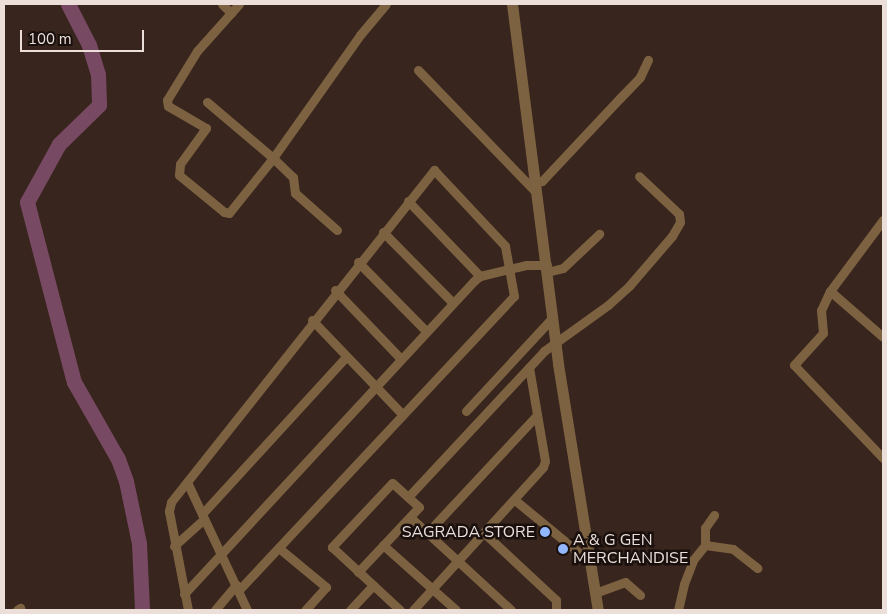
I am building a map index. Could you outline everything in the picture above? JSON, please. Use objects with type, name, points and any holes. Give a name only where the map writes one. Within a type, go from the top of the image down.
[{"type":"street","points":[[222,4],[231,13]]},
{"type":"street","points":[[239,4],[197,51],[167,100],[168,106],[206,128],[180,164],[179,175],[224,212],[230,213],[273,158],[360,35],[386,4]]},
{"type":"street","points":[[512,4],[555,341],[598,610]]},
{"type":"street","points":[[534,187],[542,181],[640,77],[648,60]]},
{"type":"street","points":[[418,70],[534,187]]},
{"type":"street","points":[[207,102],[293,177],[295,193],[337,230]]},
{"type":"street","points":[[188,610],[174,546],[169,511],[171,502],[335,290],[434,170],[505,246],[514,296],[402,414],[280,549],[215,610]]},
{"type":"street","points":[[408,497],[555,341],[608,305],[630,286],[680,222],[679,214],[639,176]]},
{"type":"street","points":[[408,201],[480,276]]},
{"type":"street","points":[[883,220],[830,291],[821,310],[823,333],[794,365],[883,458]]},
{"type":"street","points":[[383,232],[452,302]]},
{"type":"street","points":[[184,594],[220,552],[452,302],[480,276],[536,264],[547,269],[563,268],[599,234]]},
{"type":"street","points":[[358,262],[426,331]]},
{"type":"street","points":[[335,290],[400,358]]},
{"type":"street","points":[[830,291],[883,337]]},
{"type":"street","points":[[466,411],[553,317]]},
{"type":"street","points":[[312,320],[345,358],[402,414]]},
{"type":"street","points":[[174,546],[203,517],[345,358]]},
{"type":"street","points":[[413,610],[516,501],[545,461],[529,367]]},
{"type":"street","points":[[427,533],[536,416]]},
{"type":"street","points":[[187,482],[247,610]]},
{"type":"street","points":[[358,572],[420,507],[392,483],[332,547],[358,572],[400,610]]},
{"type":"street","points":[[516,501],[589,561]]},
{"type":"street","points":[[678,610],[678,601],[693,560],[705,545],[706,528],[714,516]]},
{"type":"street","points":[[410,517],[511,610]]},
{"type":"street","points":[[484,533],[556,600],[556,610]]},
{"type":"street","points":[[384,545],[456,610]]},
{"type":"street","points":[[705,545],[728,546],[757,568]]},
{"type":"street","points":[[280,549],[326,587],[305,610]]},
{"type":"street","points":[[595,593],[625,582],[640,596]]},
{"type":"street","points":[[350,610],[373,585]]},
{"type":"waterway","points":[[68,4],[89,45],[98,74],[99,105],[59,144],[27,202],[74,382],[118,459],[126,481],[139,543],[142,610]]},
{"type":"place","name":"SAGRADA STORE","points":[[545,532]]},
{"type":"place","name":"A & G GEN MERCHANDISE","points":[[563,549]]}]
